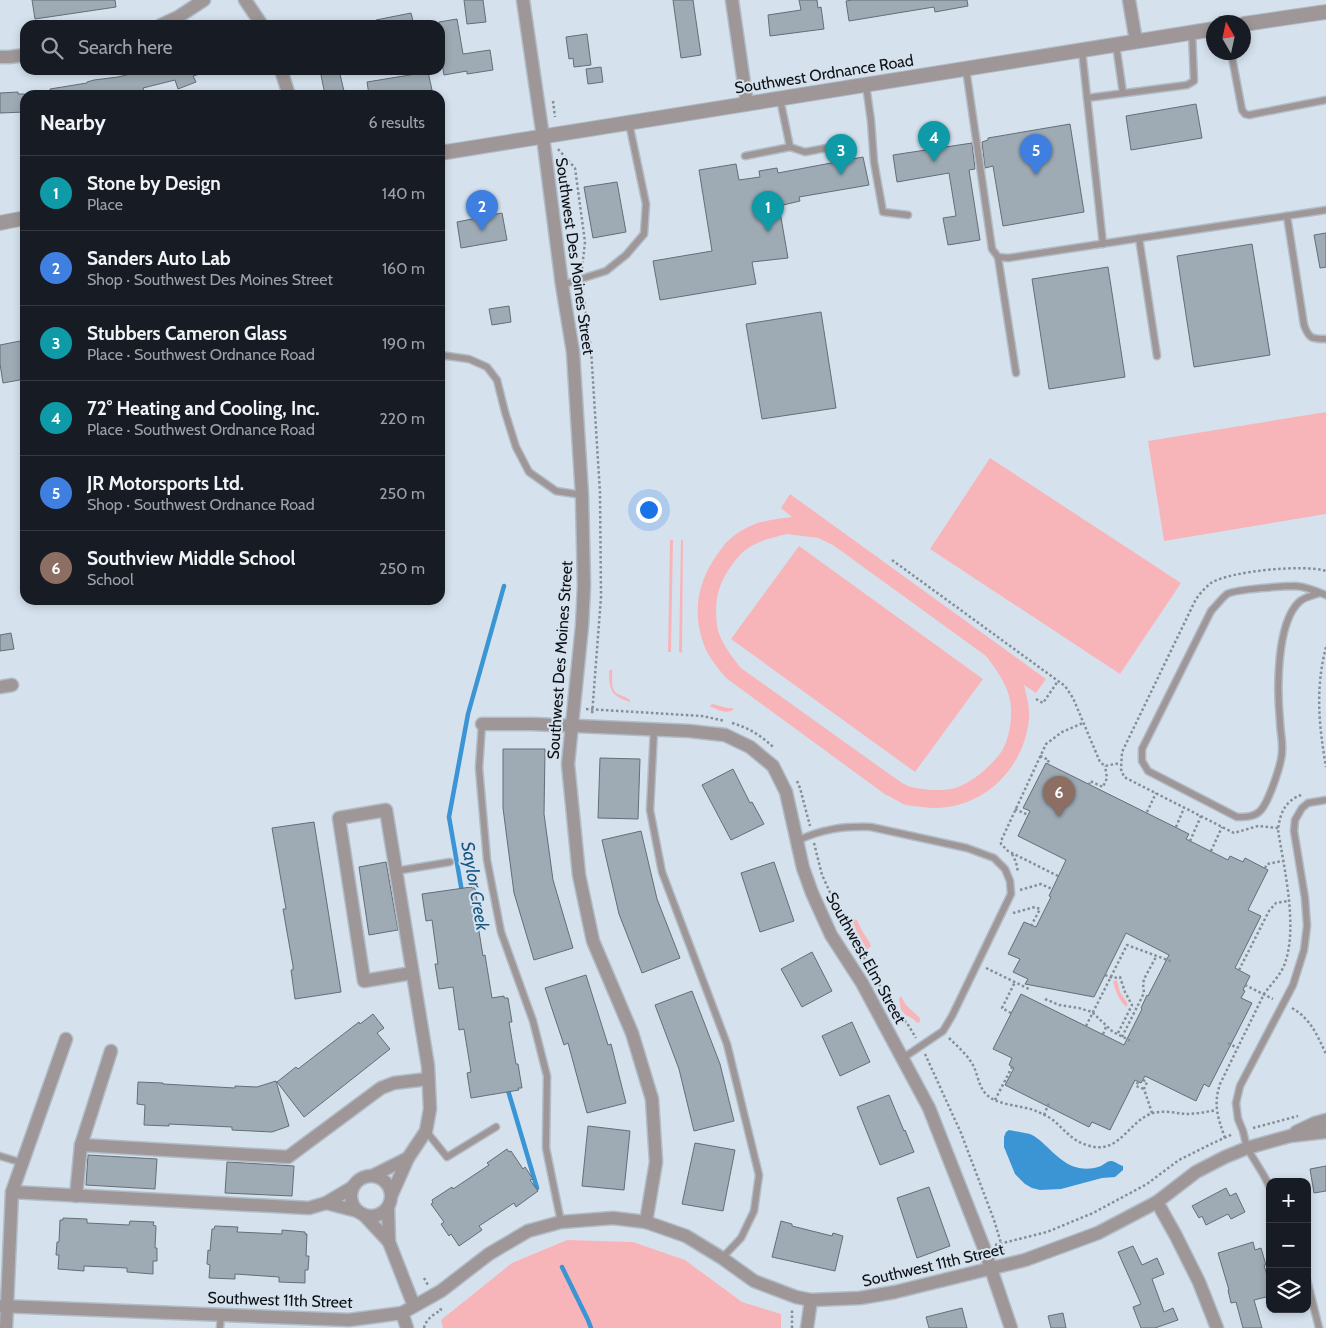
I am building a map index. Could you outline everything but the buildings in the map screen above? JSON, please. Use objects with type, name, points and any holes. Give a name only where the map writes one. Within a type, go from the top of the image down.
[{"type":"street","points":[[172,20],[204,0]]},
{"type":"street","points":[[245,0],[259,20]]},
{"type":"street","name":"Southwest Des Moines Street","points":[[523,0],[562,286],[573,352],[582,495],[584,586],[582,626],[568,764],[578,875],[593,941],[632,1033],[652,1099],[656,1162],[646,1222]]},
{"type":"street","points":[[732,0],[747,104]]},
{"type":"street","points":[[1130,0],[1136,41]]},
{"type":"street","points":[[1251,23],[1326,12]]},
{"type":"street","name":"Southwest Ordnance Road","points":[[445,152],[1206,30]]},
{"type":"street","points":[[0,57],[20,56]]},
{"type":"street","points":[[283,75],[287,90]]},
{"type":"street","points":[[0,222],[20,219]]},
{"type":"street","name":"Southwest Elm Street","points":[[482,724],[689,731],[725,735],[750,747],[773,766],[786,792],[803,868],[812,893],[831,934],[862,983],[929,1108],[984,1248],[1011,1328]]},
{"type":"street","points":[[412,973],[364,981],[338,818],[386,810],[428,1066],[430,1109],[426,1131],[408,1158],[388,1208],[389,1242],[414,1306]]},
{"type":"street","points":[[6,1328],[4,1306],[12,1192],[66,1039]]},
{"type":"street","points":[[76,1196],[81,1145],[111,1051]]},
{"type":"street","points":[[81,1145],[288,1157],[381,1088],[394,1083],[428,1079]]},
{"type":"street","name":"Southwest 11th Street","points":[[1290,1136],[1305,1127],[1326,1120]]},
{"type":"street","name":"Southwest 11th Street","points":[[4,1306],[349,1320],[402,1313],[441,1291],[489,1254],[528,1231],[561,1222],[613,1218],[646,1222],[686,1236],[722,1258],[754,1281],[796,1297],[811,1300],[860,1298],[895,1292],[1025,1260],[1098,1233],[1157,1202],[1196,1172],[1225,1157],[1247,1148],[1290,1136],[1326,1132]]},
{"type":"street","points":[[389,1242],[354,1206],[351,1200],[351,1193],[356,1182],[362,1178],[374,1175],[408,1158]]},
{"type":"street","points":[[374,1175],[386,1181],[392,1194]]},
{"type":"street","points":[[12,1192],[308,1208],[326,1203],[353,1187]]},
{"type":"street","points":[[1157,1202],[1199,1282],[1217,1328]]},
{"type":"street","points":[[326,1203],[370,1216],[377,1216],[388,1208]]},
{"type":"street","points":[[807,1328],[811,1300]]},
{"type":"street","points":[[402,1313],[407,1328]]},
{"type":"lane","points":[[1087,98],[1187,85],[1194,81],[1192,32]]},
{"type":"lane","points":[[1116,44],[1123,93]]},
{"type":"lane","points":[[1082,50],[1103,244]]},
{"type":"lane","points":[[1233,60],[1242,110],[1245,114],[1249,115],[1326,100]]},
{"type":"lane","points":[[966,69],[992,249],[998,257],[1016,373]]},
{"type":"lane","points":[[866,85],[874,162],[884,212],[908,215]]},
{"type":"lane","points":[[780,99],[790,147]]},
{"type":"lane","points":[[562,286],[606,271],[626,255],[644,234],[646,204],[629,123]]},
{"type":"lane","points":[[745,156],[790,147],[805,152],[837,146]]},
{"type":"lane","points":[[998,257],[1008,258],[1326,210]]},
{"type":"lane","points":[[1287,216],[1304,325],[1308,335],[1314,339],[1326,339]]},
{"type":"lane","points":[[1139,238],[1156,356]]},
{"type":"lane","points":[[445,356],[469,359],[487,367],[496,380],[516,447],[529,472],[556,491],[582,495]]},
{"type":"lane","points":[[1297,586],[1309,588],[1323,594],[1300,601],[1291,614],[1282,641],[1279,677],[1279,719],[1282,752],[1277,775],[1260,812],[1248,817],[1237,817],[1148,771],[1142,761],[1142,749],[1211,611],[1227,594],[1244,590],[1297,586]]},
{"type":"lane","points":[[482,724],[479,768],[487,860],[501,932],[533,1020],[547,1076],[546,1148],[561,1222]]},
{"type":"lane","points":[[654,730],[650,810],[662,872],[727,1044],[759,1175],[754,1211],[741,1238],[722,1258]]},
{"type":"lane","points":[[1266,1180],[1247,1148],[1243,1130],[1238,1119],[1236,1103],[1240,1086],[1293,985],[1304,950],[1307,926],[1305,898],[1294,831],[1295,820],[1302,808],[1308,803],[1326,800]]},
{"type":"lane","points":[[797,841],[808,835],[832,828],[870,827],[967,848],[994,858],[1005,869],[1010,881],[1011,894],[952,1016],[943,1031],[903,1058]]},
{"type":"lane","points":[[396,871],[450,862]]},
{"type":"lane","points":[[426,1131],[447,1157],[496,1127]]},
{"type":"lane","points":[[0,1156],[22,1163]]},
{"type":"lane","points":[[1311,1296],[1319,1328]]},
{"type":"lane","points":[[220,1328],[221,1315]]},
{"type":"path","points":[[892,560],[1065,686],[1074,698],[1100,762],[1105,766],[1107,778],[1103,787],[1090,781],[1089,785]]},
{"type":"path","points":[[1278,828],[1258,826],[1234,833],[1124,777],[1120,763],[1122,752],[1199,595],[1204,589],[1220,579],[1241,573],[1291,568],[1326,571]]},
{"type":"path","points":[[1326,647],[1319,690],[1320,728],[1326,767]]},
{"type":"path","points":[[1036,698],[1043,703],[1058,681]]},
{"type":"path","points":[[1058,876],[1008,850],[1001,844],[1001,838],[1046,744],[1062,732],[1083,723]]},
{"type":"path","points":[[1040,756],[1049,760],[1047,764]]},
{"type":"path","points":[[1105,766],[1120,763]]},
{"type":"path","points":[[1147,812],[1156,793]]},
{"type":"path","points":[[1225,1138],[1216,1110],[1217,1093],[1222,1078],[1264,994],[1280,975],[1288,952],[1290,922],[1278,828],[1279,819],[1286,805],[1298,796],[1306,794]]},
{"type":"path","points":[[1176,827],[1184,808]]},
{"type":"path","points":[[1015,809],[1028,815]]},
{"type":"path","points":[[1190,841],[1201,816]]},
{"type":"path","points":[[1211,851],[1222,827]]},
{"type":"path","points":[[1265,868],[1267,864],[1283,861]]},
{"type":"path","points":[[1240,970],[1269,911],[1276,903],[1288,901]]},
{"type":"path","points":[[1007,915],[1035,907],[1044,911]]},
{"type":"path","points":[[1030,928],[1040,909]]},
{"type":"path","points":[[1086,1026],[1127,944],[1173,962]]},
{"type":"path","points":[[1116,953],[1122,956]]},
{"type":"path","points":[[1122,1037],[1144,993],[1144,979],[1156,956]]},
{"type":"path","points":[[982,966],[1031,990]]},
{"type":"path","points":[[1105,975],[1113,978],[1120,976],[1122,987],[1132,1005],[1118,1035]]},
{"type":"path","points":[[1011,1013],[1002,1008],[1015,982]]},
{"type":"path","points":[[1246,985],[1273,999]]},
{"type":"path","points":[[1045,999],[1059,1005],[1092,1012],[1106,1027],[1133,1042]]},
{"type":"path","points":[[1288,1006],[1303,1016],[1315,1030],[1326,1054]]},
{"type":"path","points":[[1103,1034],[1106,1027]]},
{"type":"path","points":[[947,1037],[970,1059],[983,1091],[987,1096],[1044,1114],[1078,1142],[1090,1146],[1106,1146],[1116,1141],[1139,1121],[1152,1113],[1187,1114],[1216,1110]]},
{"type":"path","points":[[1228,1044],[1237,1048]]},
{"type":"path","points":[[995,1100],[1012,1067]]},
{"type":"path","points":[[1143,1080],[1147,1082],[1144,1089],[1152,1113]]},
{"type":"path","points":[[1138,1082],[1136,1086],[1144,1089]]},
{"type":"path","points":[[1044,1114],[1049,1103]]},
{"type":"path","points":[[984,1248],[1047,1232],[1094,1214],[1147,1184],[1179,1160],[1243,1130],[1298,1115]]},
{"type":"path","points":[[792,1328],[791,1311],[796,1297]]},
{"type":"shaded area","points":[[1326,412],[1326,514],[1164,541],[1148,441]]},
{"type":"shaded area","points":[[990,458],[1181,583],[1120,674],[930,549]]},
{"type":"shaded area","points":[[790,494],[1046,679],[1036,693],[1024,685],[1029,719],[1025,738],[1018,756],[994,786],[979,797],[961,804],[942,808],[903,804],[886,795],[726,678],[712,660],[702,639],[698,615],[700,593],[707,572],[719,552],[736,534],[759,523],[792,517],[781,508]],"holes":[[[787,534],[818,538],[833,545],[986,656],[999,675],[1005,685],[1010,702],[1011,720],[1009,733],[1002,751],[985,770],[971,780],[947,790],[926,789],[906,785],[741,668],[727,649],[717,626],[717,600],[723,580],[736,559],[744,551],[764,540]]]},
{"type":"shaded area","points":[[670,540],[673,540],[671,652],[668,652]]},
{"type":"shaded area","points":[[681,540],[683,540],[682,653],[679,652]]},
{"type":"shaded area","points":[[799,546],[983,679],[915,772],[731,639]]},
{"type":"shaded area","points":[[612,669],[614,691],[630,700],[630,702],[615,695],[612,691],[609,671]]},
{"type":"shaded area","points":[[710,705],[733,708],[733,710],[725,712],[711,707]]},
{"type":"shaded area","points":[[853,919],[857,920],[871,946],[868,949],[856,931]]},
{"type":"shaded area","points":[[1117,980],[1120,992],[1128,1004],[1126,1007],[1119,998],[1115,988],[1113,981]]},
{"type":"shaded area","points":[[901,996],[906,1005],[920,1018],[920,1022],[917,1023],[902,1011],[899,999]]},
{"type":"shaded area","points":[[567,1240],[633,1242],[685,1260],[742,1302],[781,1314],[781,1328],[443,1328],[441,1320],[512,1263]]},
{"type":"water","points":[[1009,1130],[1034,1136],[1060,1159],[1072,1166],[1091,1168],[1112,1161],[1123,1166],[1123,1170],[1115,1177],[1102,1178],[1061,1189],[1040,1190],[1032,1188],[1015,1174],[1004,1147],[1004,1137]]},
{"type":"waterway","name":"Saylor Creek","points":[[462,892],[449,817],[468,714],[504,586]]},
{"type":"waterway","name":"Saylor Creek","points":[[507,1087],[537,1188]]},
{"type":"waterway","name":"Saylor Creek","points":[[562,1267],[591,1328]]},
{"type":"place","name":"72° Heating and Cooling, Inc.","points":[[934,162]]},
{"type":"place","name":"Stubbers Cameron Glass","points":[[841,175]]},
{"type":"place","name":"JR Motorsports Ltd.","points":[[1036,175]]},
{"type":"place","name":"Sanders Auto Lab","points":[[482,231]]},
{"type":"place","name":"Stone by Design","points":[[768,232]]},
{"type":"place","name":"Southview Middle School","points":[[1059,817]]}]
